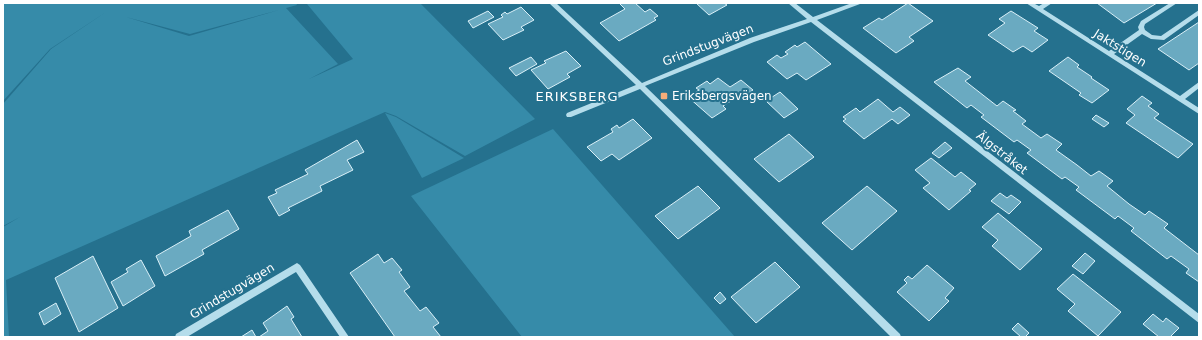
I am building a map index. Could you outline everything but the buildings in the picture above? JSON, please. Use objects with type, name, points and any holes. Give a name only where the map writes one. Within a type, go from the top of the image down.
[{"type":"street","points":[[552,3],[640,85],[897,337]]},
{"type":"street","name":"Älgstråket","points":[[791,3],[1199,319]]},
{"type":"street","name":"Grindstugvägen","points":[[569,115],[752,40],[858,3]]},
{"type":"street","name":"Jaktstigen","points":[[1029,3],[1199,111]]},
{"type":"street","points":[[1039,9],[1049,3]]},
{"type":"street","points":[[1142,31],[1141,26],[1143,23],[1174,3]]},
{"type":"street","points":[[1142,31],[1151,37],[1162,38],[1199,12]]},
{"type":"street","points":[[1110,54],[1142,31]]},
{"type":"street","points":[[1181,99],[1199,84]]},
{"type":"street","name":"Grindstugvägen","points":[[179,337],[297,267],[345,337]]},
{"type":"shaded area","points":[[3,3],[296,3],[297,5],[286,8],[338,64],[309,79],[353,59],[307,4],[420,3],[535,119],[465,156],[396,116],[385,112],[6,280],[9,337],[3,337],[3,227],[20,217],[3,226],[3,104],[51,49],[106,12],[50,49],[3,101]],"holes":[[[279,10],[189,36],[126,17],[190,34]]]},
{"type":"shaded area","points":[[385,113],[396,117],[464,158],[422,178]]},
{"type":"shaded area","points":[[553,129],[735,337],[522,337],[411,196]]},
{"type":"place","name":"Eriksbergsvägen","points":[[664,96]]},
{"type":"district","name":"ERIKSBERG","points":[[577,96]]}]
